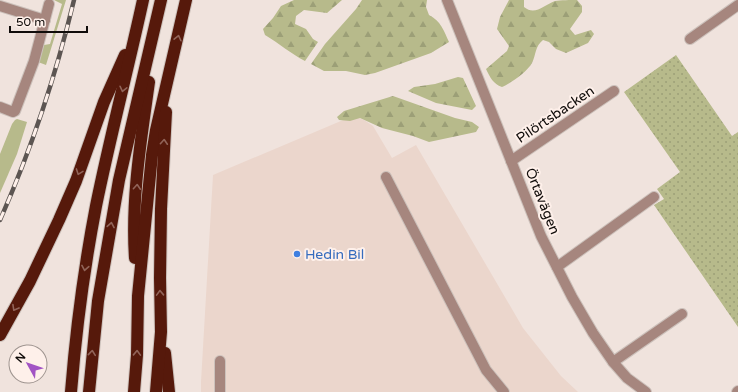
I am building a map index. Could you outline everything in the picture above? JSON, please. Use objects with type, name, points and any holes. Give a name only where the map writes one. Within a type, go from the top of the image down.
[{"type":"highway","points":[[71,392],[74,351],[82,287],[96,207],[143,0]]},
{"type":"highway","points":[[89,392],[98,301],[119,180],[161,0]]},
{"type":"highway","points":[[138,296],[152,155],[156,130],[186,0]]},
{"type":"highway","points":[[134,392],[137,355],[138,296],[135,248],[137,184],[141,137],[157,16]]},
{"type":"highway","points":[[0,335],[30,281],[59,220],[76,181],[104,102],[138,24]]},
{"type":"highway","points":[[156,392],[161,332],[161,209],[169,76]]},
{"type":"highway","points":[[161,332],[168,392]]},
{"type":"street","name":"Örtavägen","points":[[447,0],[541,236],[572,297],[593,333],[626,378],[646,392]]},
{"type":"street","points":[[0,107],[13,112],[15,111],[34,61],[49,4]]},
{"type":"street","points":[[690,39],[738,5]]},
{"type":"street","points":[[0,6],[45,20]]},
{"type":"street","name":"Pilörtsbacken","points":[[511,161],[614,91]]},
{"type":"street","points":[[386,177],[486,370],[504,392]]},
{"type":"street","points":[[557,267],[654,196]]},
{"type":"street","points":[[613,362],[682,314]]},
{"type":"street","points":[[220,361],[220,392]]},
{"type":"shaded area","points":[[357,117],[373,126],[392,158],[416,145],[523,328],[561,376],[578,392],[201,392],[213,175],[348,118]]},
{"type":"green space","points":[[54,0],[66,0],[46,65],[38,62],[44,45],[50,44],[62,4]]},
{"type":"green space","points":[[294,0],[342,0],[327,13],[304,10],[296,16],[295,24],[306,29],[313,39],[318,42],[305,61],[265,35],[263,29],[281,6]]},
{"type":"green space","points":[[362,0],[427,0],[426,7],[429,15],[439,23],[449,42],[431,53],[375,73],[365,75],[346,71],[324,71],[311,64],[325,44],[356,9]]},
{"type":"green space","points":[[509,0],[524,0],[524,7],[536,10],[555,1],[577,0],[582,6],[582,12],[570,29],[575,35],[591,30],[594,34],[588,43],[566,53],[556,49],[549,42],[543,40],[538,45],[530,66],[510,83],[502,87],[499,86],[490,77],[486,69],[507,51],[509,46],[497,29],[500,17]]},
{"type":"green space","points":[[676,55],[732,136],[738,132],[738,327],[654,205],[664,199],[657,189],[680,172],[624,92]]},
{"type":"green space","points":[[458,77],[463,78],[476,106],[472,110],[436,103],[408,91],[414,87],[435,84]]},
{"type":"green space","points":[[393,96],[455,118],[472,122],[479,127],[476,132],[429,142],[382,128],[360,118],[350,121],[339,120],[337,117],[344,111]]},
{"type":"green space","points":[[17,119],[27,122],[17,154],[0,193],[0,154],[12,124]]},
{"type":"railway","points":[[0,220],[22,167],[42,112],[74,0]]},
{"type":"place","name":"Hedin Bil","points":[[297,254]]}]
